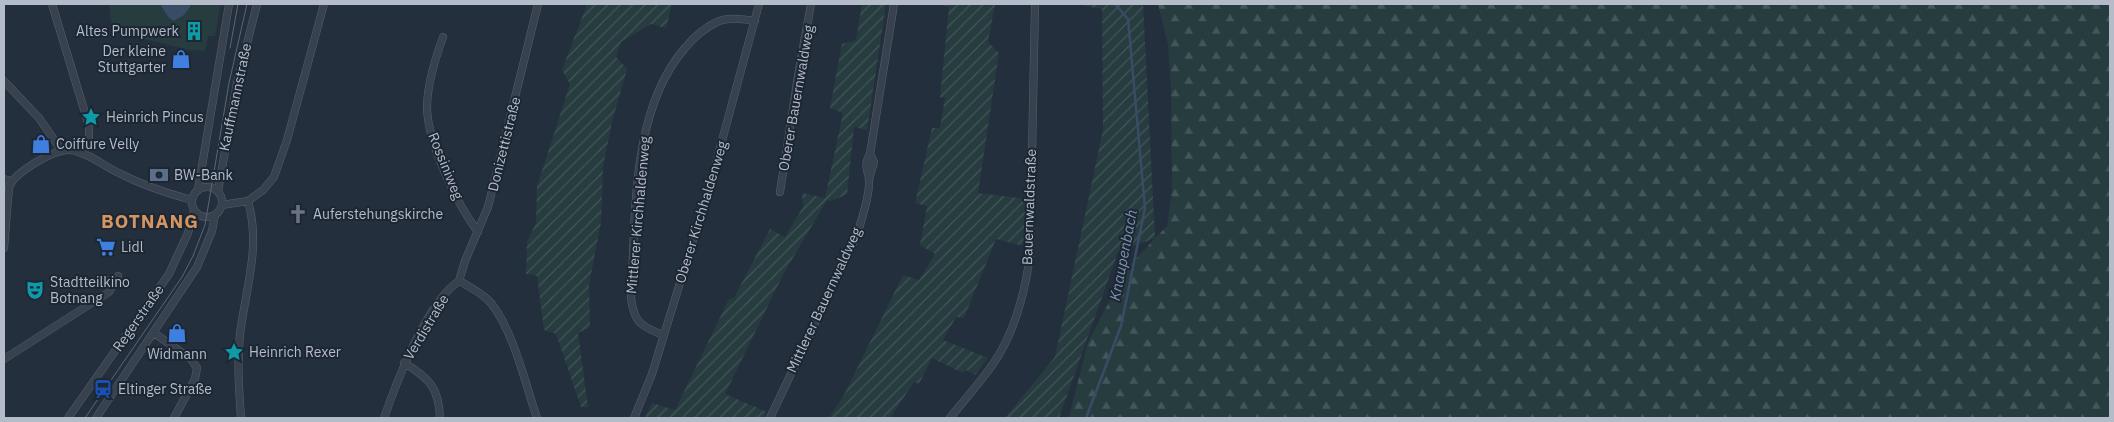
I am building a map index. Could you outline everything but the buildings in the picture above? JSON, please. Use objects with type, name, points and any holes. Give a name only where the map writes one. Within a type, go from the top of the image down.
[{"type":"street","points":[[52,4],[89,126],[89,139],[83,154]]},
{"type":"street","name":"Kauffmannstraße","points":[[198,190],[230,4]]},
{"type":"street","name":"Kauffmannstraße","points":[[218,191],[237,83],[256,4]]},
{"type":"street","points":[[222,204],[248,201],[263,190],[274,176],[288,140],[324,4]]},
{"type":"street","name":"Donizettistraße","points":[[459,281],[465,261],[488,207],[538,4]]},
{"type":"street","name":"Oberer Kirchhaldenweg","points":[[634,418],[652,374],[710,185],[759,4]]},
{"type":"street","name":"Oberer Bauernwaldweg","points":[[780,192],[811,4]]},
{"type":"street","name":"Mittlerer Bauernwaldweg","points":[[770,418],[856,237],[861,222],[869,179],[865,168],[870,154],[894,4]]},
{"type":"street","name":"Bauernwaldstraße","points":[[950,418],[993,363],[1003,346],[1019,309],[1026,282],[1030,256],[1035,4]]},
{"type":"street","name":"Mittlerer Kirchhaldenweg","points":[[663,335],[638,323],[632,313],[631,298],[640,163],[646,125],[657,92],[668,72],[679,54],[698,33],[718,22],[735,18],[755,20]]},
{"type":"street","name":"Rossiniweg","points":[[443,37],[437,52],[427,109],[433,140],[455,192],[478,232]]},
{"type":"street","points":[[4,81],[39,118],[62,150]]},
{"type":"street","points":[[4,248],[9,187],[7,180],[62,150],[83,154],[143,184],[192,200]]},
{"type":"street","points":[[207,186],[218,191],[222,198],[222,204],[215,215],[206,217],[194,211],[192,200],[198,190],[207,186]]},
{"type":"street","points":[[241,418],[238,366],[254,245],[254,221],[248,201]]},
{"type":"street","name":"Regerstraße","points":[[68,418],[169,274],[188,233],[194,211]]},
{"type":"street","name":"Regerstraße","points":[[96,418],[154,333],[203,254],[212,231],[215,215]]},
{"type":"street","points":[[4,359],[109,292],[116,280],[104,278]]},
{"type":"street","name":"Verdistraße","points":[[384,418],[404,364],[438,303],[452,286],[459,281],[490,302],[503,323],[537,418]]},
{"type":"street","points":[[154,333],[190,359],[197,368],[195,380],[174,418]]},
{"type":"street","points":[[404,364],[418,371],[434,387],[440,401],[440,418]]},
{"type":"green space","points":[[109,4],[221,4],[215,36],[208,36],[205,51],[189,50],[112,31]]},
{"type":"green space","points":[[587,4],[672,4],[666,28],[651,24],[621,42],[616,57],[627,69],[612,122],[603,166],[601,222],[589,285],[590,327],[578,333],[588,407],[581,407],[556,334],[544,330],[537,276],[526,274],[527,242],[536,223],[537,186],[570,84],[562,70]]},
{"type":"green space","points":[[862,4],[886,4],[867,130],[854,127],[847,194],[832,201],[827,200],[784,273],[725,394],[767,412],[764,418],[645,418],[652,403],[675,410],[729,299],[734,298],[770,229],[785,237],[803,207],[802,193],[825,198],[843,113],[830,108],[842,44],[856,40]]},
{"type":"green space","points":[[940,4],[995,4],[988,42],[999,53],[978,193],[1026,199],[1023,246],[996,239],[964,318],[956,317],[943,340],[988,358],[975,375],[966,370],[963,373],[932,358],[919,384],[914,382],[890,418],[829,418],[845,393],[903,275],[919,280],[935,254],[920,245],[927,206],[915,203],[932,128],[940,128],[945,98],[940,97],[949,7]]},
{"type":"green space","points":[[1085,4],[1143,4],[1155,238],[1118,252],[1059,418],[1005,418],[1055,357],[1103,130],[1102,9],[1085,6]]},
{"type":"green space","points":[[1158,4],[2110,4],[2110,418],[1069,418],[1088,342],[1127,268],[1167,226],[1172,191],[1171,88],[1168,44]]},
{"type":"water","points":[[160,4],[190,4],[190,7],[184,15],[174,21],[169,18]]},
{"type":"waterway","name":"Knaupenbach","points":[[1086,418],[1121,326],[1145,208],[1128,19],[1115,4]]},
{"type":"tram line","points":[[230,48],[238,4]]},
{"type":"tram line","points":[[85,418],[182,277],[193,256],[205,225],[229,83],[247,4]]},
{"type":"place","name":"Altes Pumpwerk","points":[[194,31]]},
{"type":"place","name":"Der kleine Stuttgarter","points":[[181,59]]},
{"type":"place","name":"Heinrich Pincus","points":[[91,117]]},
{"type":"place","name":"Coiffure Velly","points":[[41,144]]},
{"type":"place","name":"BW-Bank","points":[[159,175]]},
{"type":"place","name":"Auferstehungskirche","points":[[298,214]]},
{"type":"place","name":"Lidl","points":[[106,247]]},
{"type":"place","name":"Stadtteilkino Botnang","points":[[35,290]]},
{"type":"place","name":"Widmann","points":[[177,333]]},
{"type":"place","name":"Heinrich Rexer","points":[[234,352]]},
{"type":"place","name":"Eltinger Straße","points":[[103,389]]},
{"type":"district","name":"BOTNANG","points":[[150,221]]}]
